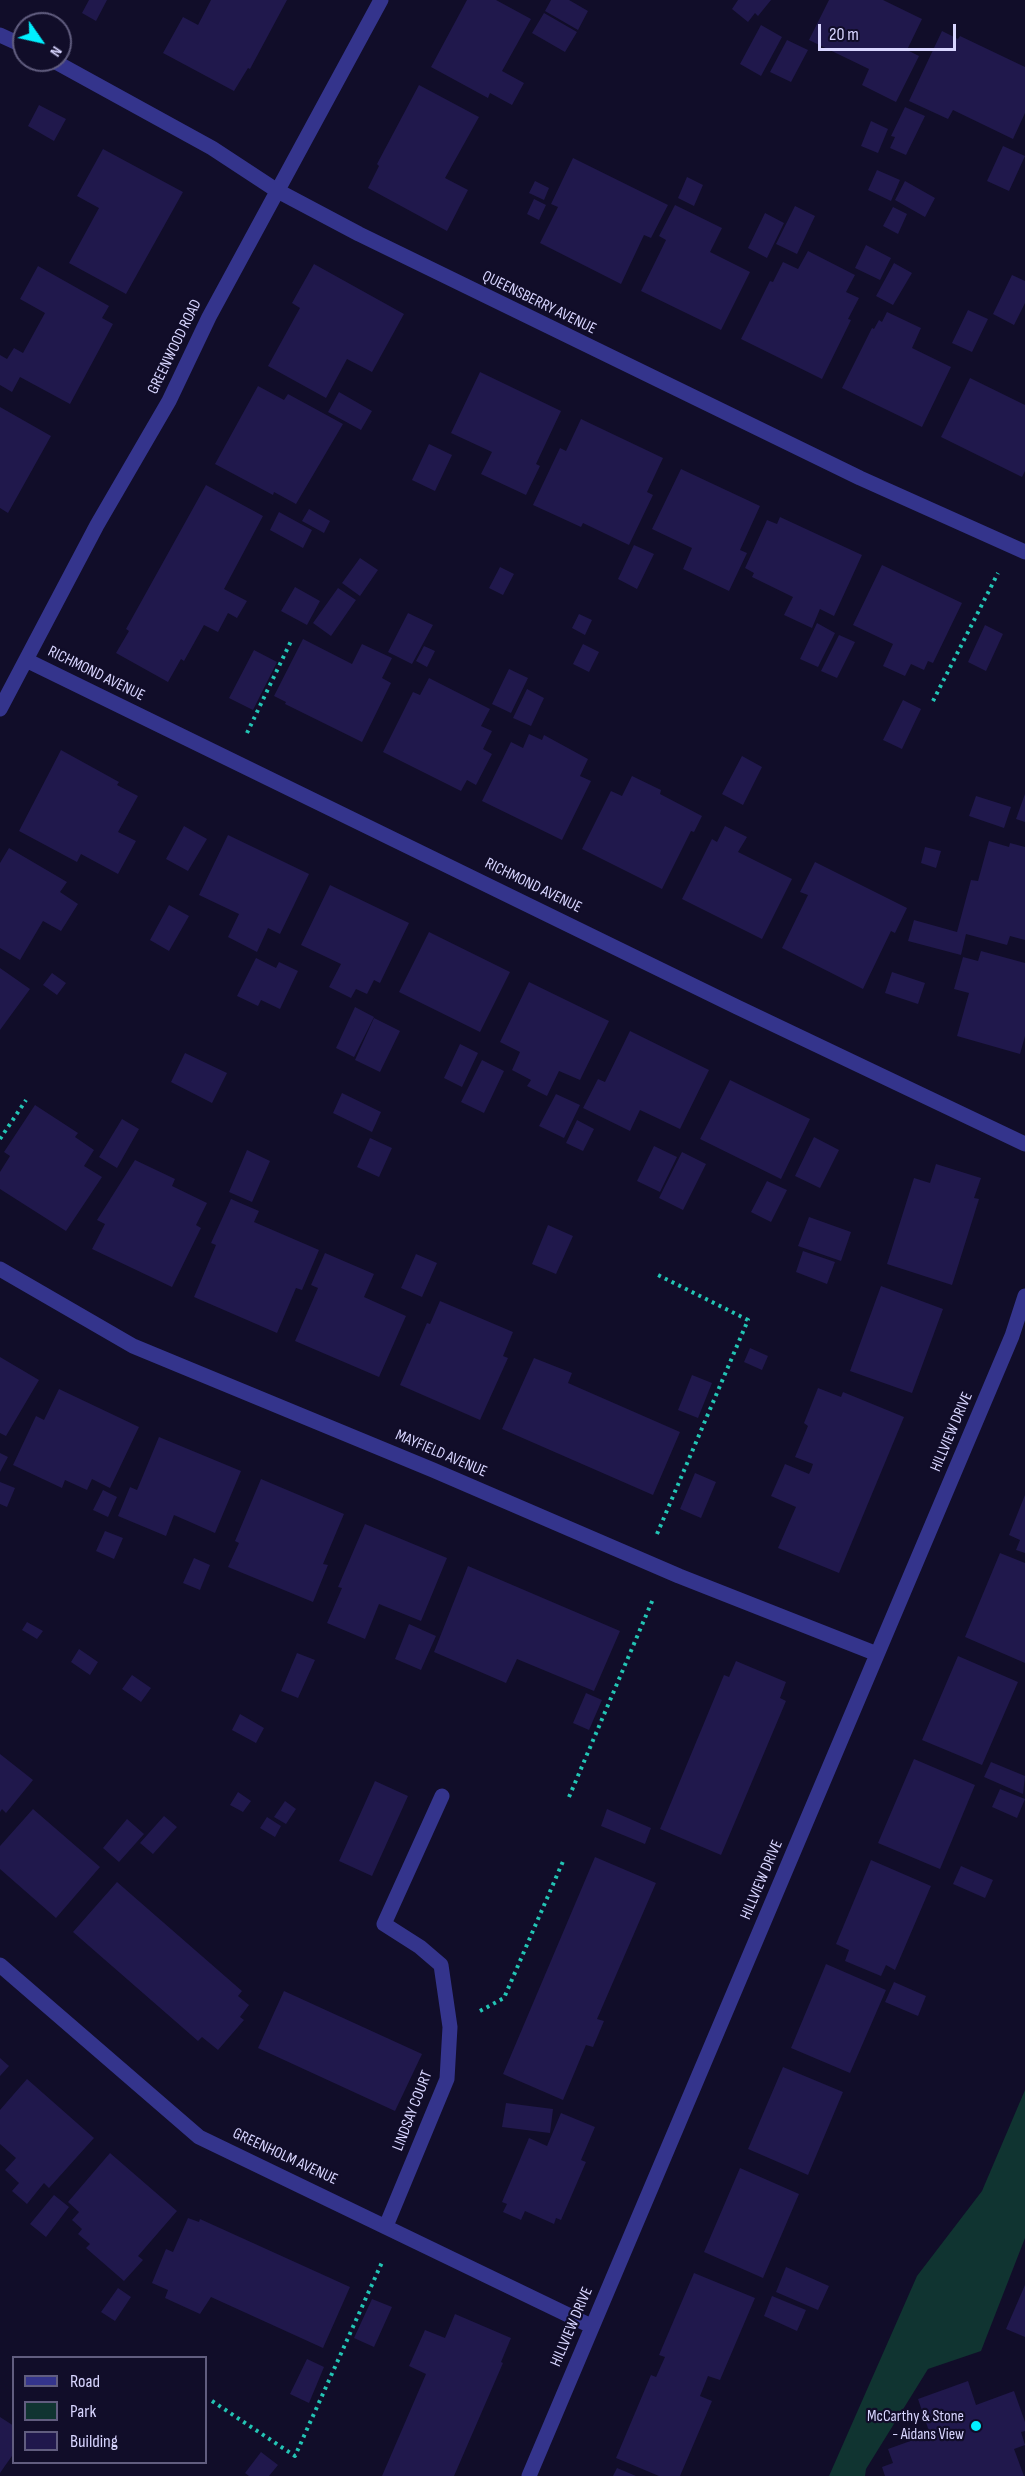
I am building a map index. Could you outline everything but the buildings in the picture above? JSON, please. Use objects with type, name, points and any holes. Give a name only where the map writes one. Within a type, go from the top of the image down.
[{"type":"street","name":"GREENWOOD ROAD","points":[[0,709],[97,525],[169,400],[209,317],[276,190],[381,0]]},
{"type":"street","name":"QUEENSBERRY AVENUE","points":[[72,71],[212,148],[276,190],[359,234],[849,473],[1018,549]]},
{"type":"street","name":"RICHMOND AVENUE","points":[[26,660],[737,1007],[1025,1144]]},
{"type":"street","name":"MAYFIELD AVENUE","points":[[0,1269],[133,1346],[433,1470],[645,1562],[877,1654]]},
{"type":"street","name":"HILLVIEW DRIVE","points":[[529,2476],[1012,1336],[1025,1296]]},
{"type":"street","name":"LINDSAY COURT","points":[[391,2228],[447,2079],[450,2027],[441,1965],[420,1947],[384,1924],[442,1796]]},
{"type":"street","name":"GREENHOLM AVENUE","points":[[0,1965],[200,2137],[591,2326]]},
{"type":"path","points":[[933,701],[1018,549]]},
{"type":"path","points":[[234,760],[292,639]]},
{"type":"path","points":[[0,1139],[26,1100]]},
{"type":"path","points":[[645,1562],[747,1320],[658,1275]]},
{"type":"path","points":[[569,1797],[665,1570]]},
{"type":"path","points":[[450,2027],[504,1998],[564,1859]]},
{"type":"path","points":[[212,2401],[295,2456],[391,2228]]},
{"type":"green space","points":[[1025,2090],[1025,2238],[981,2351],[928,2369],[866,2469],[865,2476],[829,2476],[917,2276],[982,2191]]},
{"type":"place","name":"McCarthy & Stone - Aidans View","points":[[976,2426]]}]
